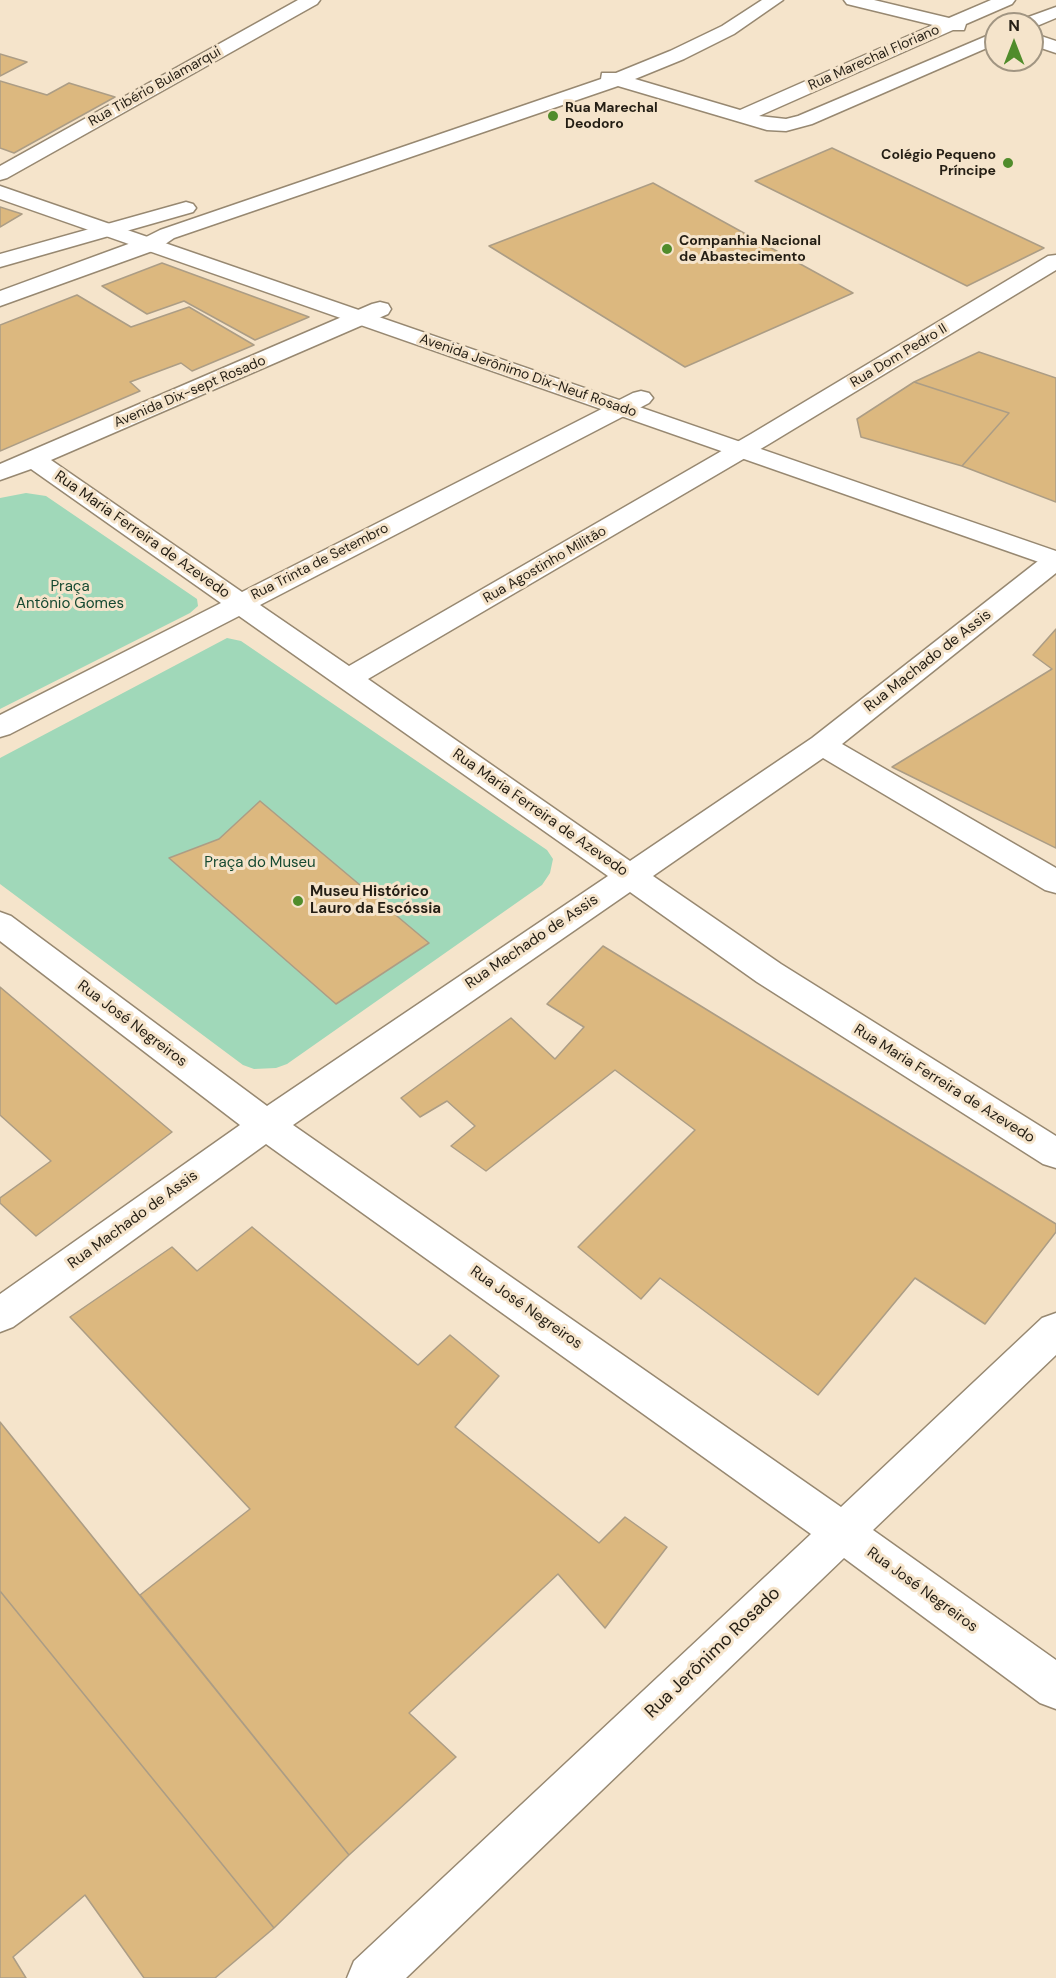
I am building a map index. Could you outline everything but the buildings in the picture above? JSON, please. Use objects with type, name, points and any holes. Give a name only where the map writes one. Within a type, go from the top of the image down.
[{"type":"street","name":"Rua Tibério Bulamarqui","points":[[0,176],[311,0]]},
{"type":"street","points":[[0,299],[607,77],[754,0]]},
{"type":"street","points":[[0,261],[107,230],[138,224],[677,55],[728,30],[774,0]]},
{"type":"street","points":[[853,0],[984,33]]},
{"type":"street","points":[[921,0],[974,14],[984,24]]},
{"type":"street","name":"Rua Marechal Floriano","points":[[742,116],[1006,0]]},
{"type":"street","name":"Rua Marechal Floriano","points":[[742,116],[767,124],[786,125],[805,120],[984,41]]},
{"type":"street","points":[[607,77],[742,116]]},
{"type":"street","name":"Avenida Jerônimo Dix-Neuf Rosado","points":[[0,176],[138,224],[159,239]]},
{"type":"street","name":"Avenida Jerônimo Dix-Neuf Rosado","points":[[0,192],[107,230],[159,239],[751,445],[1056,560]]},
{"type":"street","name":"Rua Dom Pedro II","points":[[751,445],[1050,271]]},
{"type":"street","name":"Avenida Dix-sept Rosado","points":[[0,473],[371,313]]},
{"type":"street","name":"Rua Trinta de Setembro","points":[[0,727],[630,403]]},
{"type":"street","name":"Avenida Jerônimo Dix-Neuf Rosado","points":[[751,445],[1056,541]]},
{"type":"street","name":"Rua Agostinho Militão","points":[[348,679],[751,445]]},
{"type":"street","name":"Rua Maria Ferreira de Azevedo","points":[[33,459],[769,973],[1056,1154]]},
{"type":"street","name":"Rua Machado de Assis","points":[[0,1315],[266,1125],[822,745],[1056,560]]},
{"type":"street","points":[[822,745],[1056,882]]},
{"type":"street","name":"Rua José Negreiros","points":[[0,924],[266,1125],[841,1531],[1056,1687]]},
{"type":"street","name":"Rua Jerônimo Rosado","points":[[371,1978],[1056,1330]]},
{"type":"green space","name":"Praça Antônio Gomes","points":[[26,493],[46,496],[197,599],[198,606],[190,613],[0,709],[0,498]]},
{"type":"green space","name":"Praça do Museu","points":[[227,638],[241,641],[547,850],[553,859],[550,873],[542,885],[287,1064],[276,1068],[254,1069],[243,1065],[0,884],[0,758]]},
{"type":"place","name":"Rua Marechal Deodoro","points":[[553,116]]},
{"type":"place","name":"Colégio Pequeno Príncipe","points":[[1008,163]]},
{"type":"place","name":"Companhia Nacional de Abastecimento","points":[[667,249]]},
{"type":"place","name":"Museu Histórico Lauro da Escóssia","points":[[298,901]]}]
